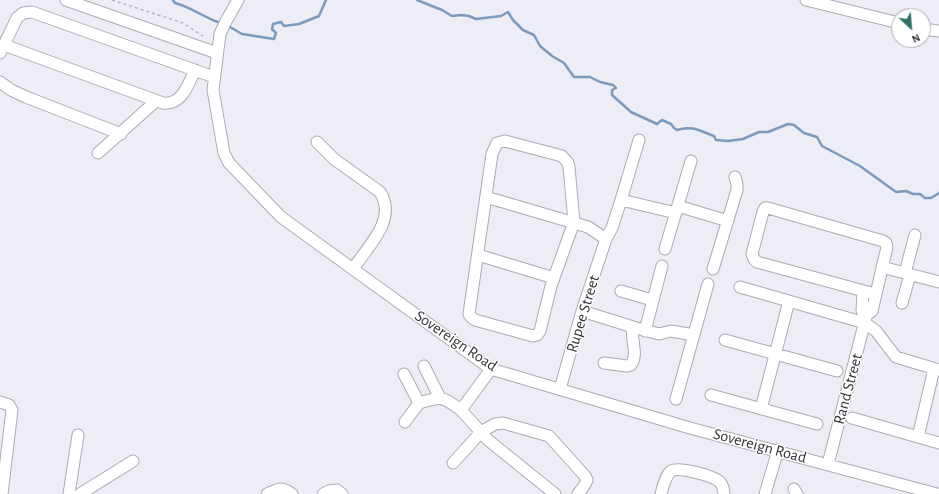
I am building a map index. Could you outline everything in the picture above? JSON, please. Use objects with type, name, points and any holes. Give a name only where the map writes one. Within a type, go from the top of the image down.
[{"type":"street","points":[[66,0],[218,49]]},
{"type":"street","name":"Sovereign Road","points":[[238,0],[225,23],[218,49],[213,90],[224,153],[229,163],[281,217],[491,369],[690,428],[778,450],[937,494]]},
{"type":"street","points":[[806,0],[839,4],[891,20]]},
{"type":"street","points":[[195,70],[184,91],[176,101],[168,104],[2,49],[17,18],[23,13],[32,12],[195,70],[214,77]]},
{"type":"street","points":[[0,82],[11,90],[26,97],[121,134]]},
{"type":"street","points":[[98,153],[121,134],[156,101]]},
{"type":"street","name":"Rupee Street","points":[[560,389],[582,311],[621,200],[639,140]]},
{"type":"street","points":[[317,142],[334,159],[376,189],[385,200],[386,207],[384,221],[380,231],[353,269]]},
{"type":"street","points":[[505,142],[562,156],[568,163],[574,222],[554,278],[540,331],[537,335],[533,336],[475,320],[470,317],[469,314],[492,154],[497,143],[505,142]]},
{"type":"street","points":[[665,249],[691,161]]},
{"type":"street","points":[[713,269],[737,190],[735,177]]},
{"type":"street","points":[[486,197],[588,227],[606,240]]},
{"type":"street","points":[[621,200],[728,221]]},
{"type":"street","points":[[866,319],[872,310],[887,246],[886,243],[765,208],[762,212],[752,254],[757,262],[875,294]]},
{"type":"street","points":[[902,303],[915,235]]},
{"type":"street","points":[[478,255],[554,278]]},
{"type":"street","points":[[645,331],[662,266]]},
{"type":"street","points":[[882,267],[939,282]]},
{"type":"street","points":[[676,399],[708,284]]},
{"type":"street","points":[[740,287],[789,301],[866,319]]},
{"type":"street","points":[[621,290],[652,300]]},
{"type":"street","points":[[863,291],[862,311],[866,319],[896,357],[937,369],[918,437]]},
{"type":"street","points":[[761,409],[789,301]]},
{"type":"street","points":[[582,311],[645,331],[659,334],[670,331],[694,335]]},
{"type":"street","name":"Rand Street","points":[[828,464],[866,319]]},
{"type":"street","points":[[604,363],[628,366],[631,365],[635,351],[632,339],[633,327]]},
{"type":"street","points":[[725,340],[836,371]]},
{"type":"street","points":[[424,366],[440,398]]},
{"type":"street","points":[[462,410],[491,369]]},
{"type":"street","points":[[404,374],[419,403]]},
{"type":"street","points":[[711,396],[817,424]]},
{"type":"street","points":[[405,422],[419,403],[440,398],[446,400],[462,410],[488,440],[555,494]]},
{"type":"street","points":[[2,494],[12,413],[12,408],[10,405],[3,403]]},
{"type":"street","points":[[852,418],[939,443]]},
{"type":"street","points":[[453,463],[481,432],[495,424],[504,422],[549,436],[586,476],[587,480],[578,494]]},
{"type":"street","points":[[69,494],[78,436]]},
{"type":"street","points":[[765,494],[778,450]]},
{"type":"street","points":[[80,494],[133,462]]},
{"type":"street","points":[[661,494],[669,473],[677,469],[712,477],[720,482],[724,488],[724,494]]},
{"type":"street","points":[[267,494],[281,488],[286,489],[292,494]]},
{"type":"street","points":[[323,494],[329,491],[337,490],[342,494]]},
{"type":"path","points":[[112,0],[183,23],[218,49]]},
{"type":"waterway","points":[[173,0],[175,3],[218,22]]},
{"type":"waterway","points":[[230,27],[242,34],[274,39],[276,33],[272,29],[273,24],[281,22],[284,26],[299,24],[319,16],[326,0]]},
{"type":"waterway","points":[[417,0],[442,10],[452,16],[461,15],[476,19],[501,16],[508,12],[513,20],[523,30],[534,35],[540,46],[552,56],[564,63],[574,77],[590,77],[600,82],[613,85],[616,88],[612,90],[612,95],[631,112],[657,124],[662,120],[671,124],[677,130],[692,128],[714,136],[716,140],[728,141],[743,139],[759,132],[768,132],[788,124],[794,125],[804,133],[817,137],[822,146],[860,166],[896,192],[906,191],[913,194],[920,194],[925,198],[931,198],[939,193]]}]
